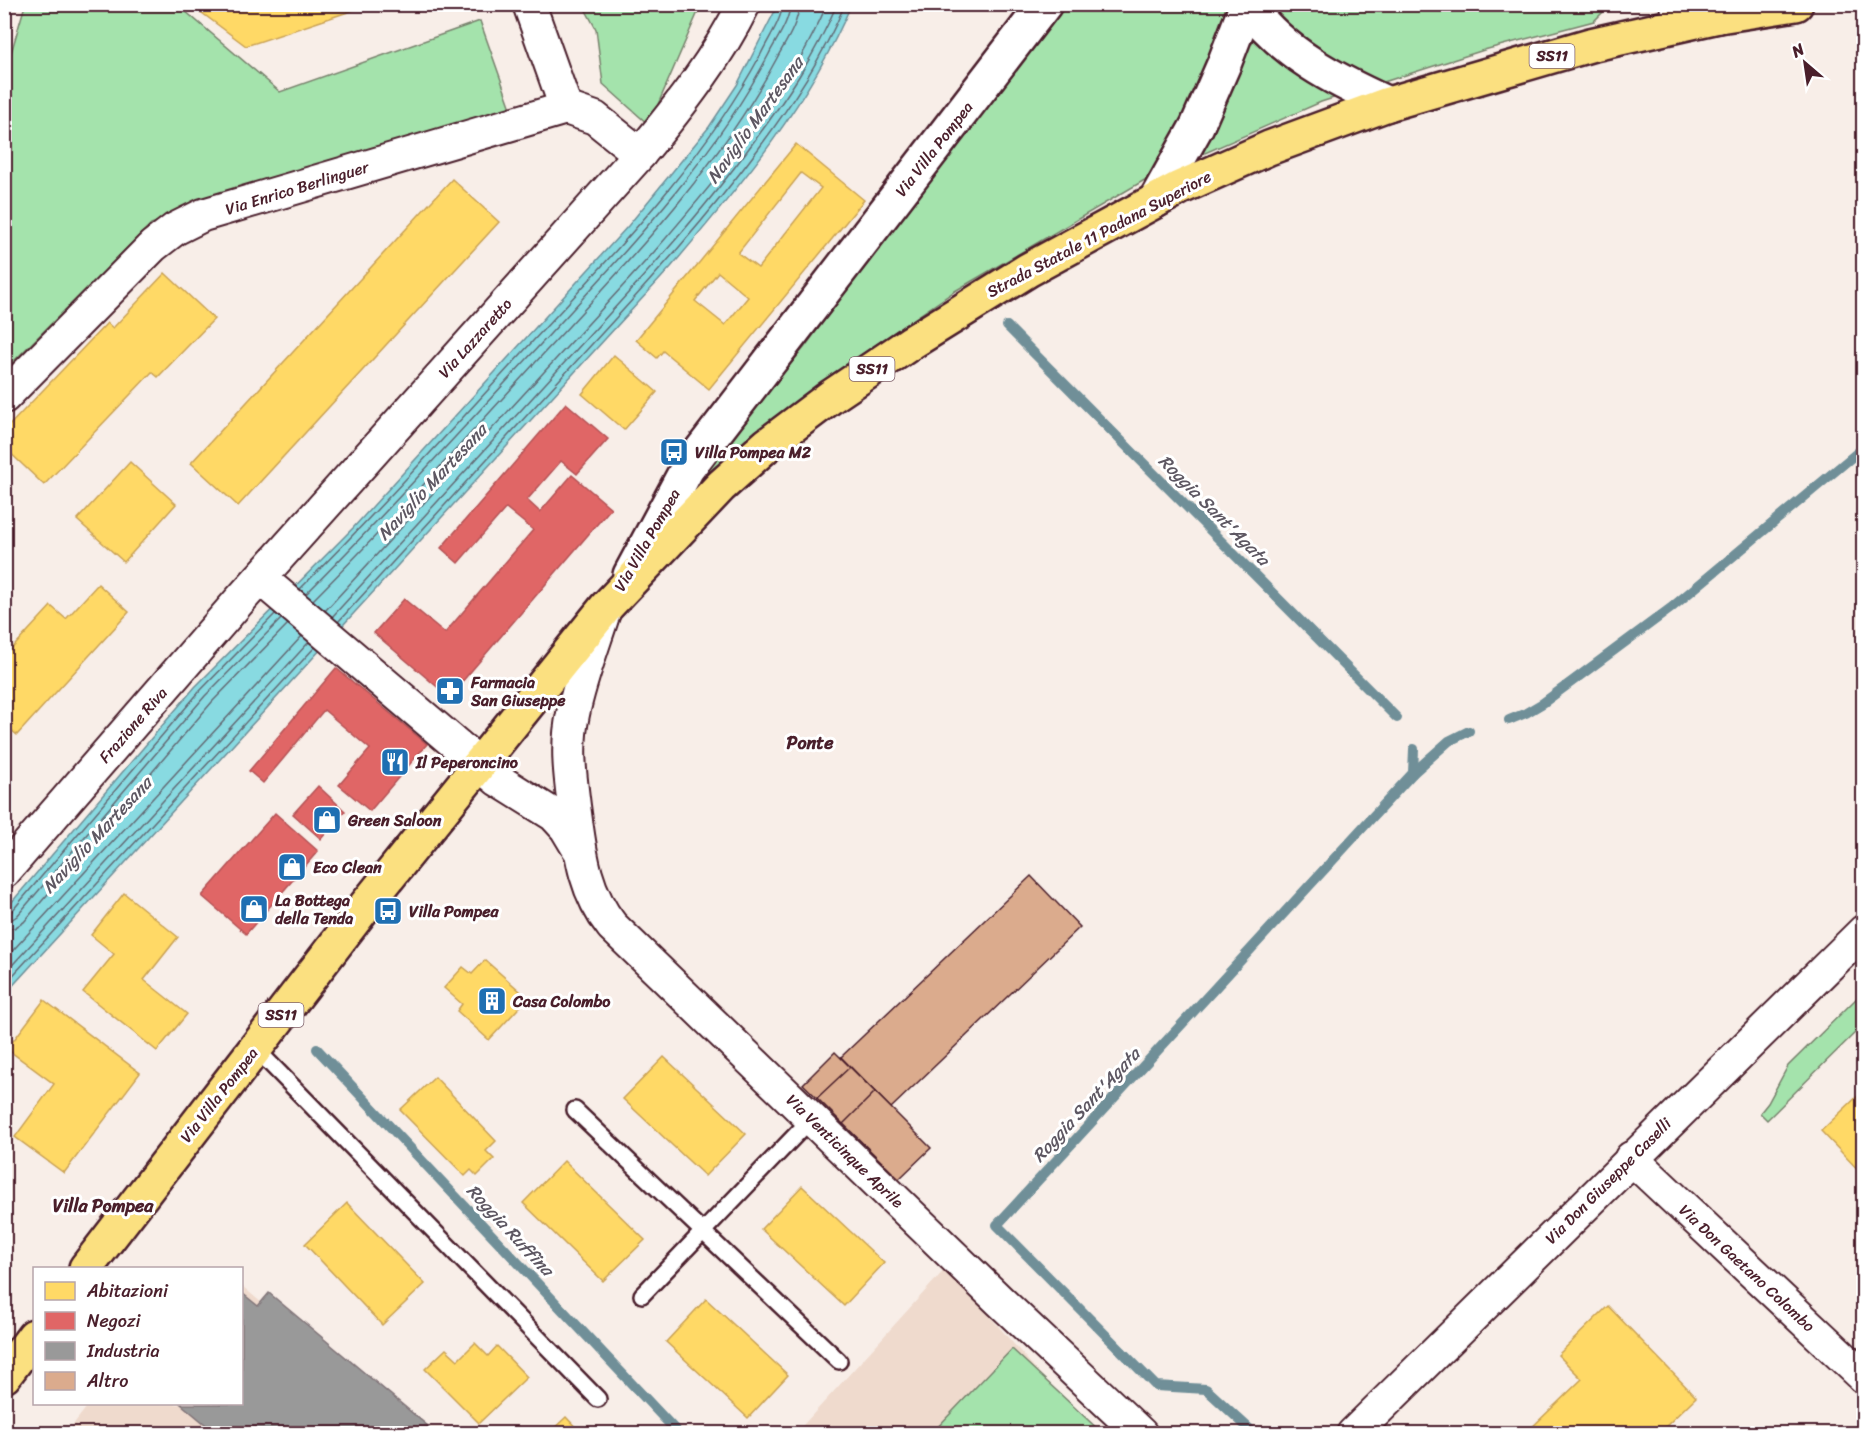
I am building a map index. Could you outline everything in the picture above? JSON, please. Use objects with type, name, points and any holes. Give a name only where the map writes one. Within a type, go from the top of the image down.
[{"type":"main road","name":"Strada Statale 11 Padana Superiore","points":[[615,596],[721,486],[767,445],[832,396],[1009,281],[1155,201],[1269,148],[1388,104],[1590,45],[1719,16],[1796,4]]},
{"type":"main road","name":"Via Villa Pompea","points":[[88,1267],[255,1048],[615,596]]},
{"type":"main road","points":[[4,1376],[33,1337]]},
{"type":"street","points":[[530,4],[566,108],[596,118],[640,154]]},
{"type":"street","name":"Via Lazzaretto","points":[[271,587],[640,154],[713,59],[726,40],[744,4]]},
{"type":"street","name":"Via Villa Pompea","points":[[615,596],[687,469],[1045,4]]},
{"type":"street","points":[[1247,4],[1258,19],[1290,49],[1308,62],[1351,87],[1388,104]]},
{"type":"street","points":[[1155,201],[1197,126],[1247,4]]},
{"type":"street","points":[[1677,4],[1719,16]]},
{"type":"street","name":"Via Enrico Berlinguer","points":[[4,397],[144,254],[175,229],[203,215],[566,108]]},
{"type":"street","name":"Via Venticinque Aprile","points":[[271,587],[498,780],[554,815],[566,828],[579,849]]},
{"type":"street","name":"Frazione Riva","points":[[4,872],[271,587]]},
{"type":"street","name":"Via Venticinque Aprile","points":[[615,596],[574,709],[568,746],[579,849],[588,886],[597,904],[612,926],[1008,1309],[1141,1434]]},
{"type":"street","name":"Via Don Giuseppe Caselli","points":[[1353,1434],[1863,931]]},
{"type":"street","name":"Via Don Gaetano Colombo","points":[[1631,1158],[1863,1377]]},
{"type":"lane","points":[[255,1048],[598,1399]]},
{"type":"lane","points":[[575,1110],[839,1361]]},
{"type":"lane","points":[[642,1295],[812,1118]]},
{"type":"shaded area","points":[[947,1267],[1091,1433],[795,1434]]},
{"type":"shaded area","points":[[243,1287],[413,1433],[66,1434],[88,1405],[243,1405]]},
{"type":"green space","points":[[1608,4],[1609,6],[1594,21],[1484,50],[1321,102],[1148,178],[955,291],[830,376],[763,431],[688,500],[684,499],[722,446],[804,348],[912,201],[1065,5]]},
{"type":"green space","points":[[25,5],[178,5],[280,92],[480,21],[512,111],[151,224],[5,370],[4,77]]},
{"type":"green space","points":[[583,5],[701,5],[649,125],[603,84],[596,29]]},
{"type":"green space","points":[[1863,992],[1863,1025],[1767,1120],[1760,1113],[1788,1066]]},
{"type":"green space","points":[[1012,1349],[1102,1433],[932,1433]]},
{"type":"water","name":"Naviglio Martesana","points":[[778,5],[851,5],[815,76],[794,110],[722,206],[671,267],[5,994],[5,910],[195,687],[353,528],[628,226],[709,127],[737,85]]},
{"type":"building: Abitazioni","points":[[190,4],[372,4],[246,46]]},
{"type":"building: Abitazioni","points":[[796,144],[864,200],[709,389],[663,351],[657,358],[636,340]],"holes":[[[801,173],[821,188],[758,268],[738,253]],[[718,272],[748,297],[725,325],[695,301]]]},
{"type":"building: Abitazioni","points":[[452,179],[499,222],[238,506],[191,463]]},
{"type":"building: Abitazioni","points":[[165,273],[214,319],[158,377],[152,372],[44,485],[4,447],[4,431],[107,323],[113,328]]},
{"type":"building: Abitazioni","points":[[614,355],[657,392],[624,430],[582,394]]},
{"type":"building: Abitazioni","points":[[130,462],[176,504],[124,562],[77,520]]},
{"type":"building: Abitazioni","points":[[98,584],[129,612],[17,735],[4,724],[4,657],[51,606],[66,619]]},
{"type":"building: Abitazioni","points":[[124,893],[178,937],[144,980],[187,1014],[157,1051],[83,992],[114,954],[91,935]]},
{"type":"building: Abitazioni","name":"Casa Colombo","points":[[485,960],[528,998],[489,1040],[457,1011],[462,1004],[444,988],[463,967],[472,974]]},
{"type":"building: Abitazioni","points":[[44,1000],[140,1073],[64,1173],[15,1137],[54,1084],[7,1049]]},
{"type":"building: Abitazioni","points":[[664,1057],[746,1134],[705,1176],[623,1099]]},
{"type":"building: Abitazioni","points":[[435,1077],[496,1141],[486,1151],[494,1159],[477,1176],[471,1170],[465,1176],[400,1110]]},
{"type":"building: Abitazioni","points":[[1864,1090],[1864,1176],[1821,1131]]},
{"type":"building: Abitazioni","points":[[564,1161],[645,1240],[603,1281],[523,1203]]},
{"type":"building: Abitazioni","points":[[802,1186],[884,1263],[844,1306],[761,1229]]},
{"type":"building: Abitazioni","points":[[347,1203],[425,1284],[382,1325],[305,1244]]},
{"type":"building: Abitazioni","points":[[706,1299],[788,1375],[748,1418],[666,1342]]},
{"type":"building: Abitazioni","points":[[1608,1306],[1696,1397],[1658,1434],[1623,1434],[1617,1427],[1611,1434],[1525,1434],[1582,1379],[1558,1355]]},
{"type":"building: Abitazioni","points":[[475,1343],[488,1356],[497,1346],[527,1377],[479,1423],[425,1369],[446,1349],[458,1360]]},
{"type":"building: Abitazioni","points":[[566,1417],[582,1434],[548,1434]]},
{"type":"building: Negozi","points":[[566,403],[608,439],[577,474],[561,461],[527,500],[540,512],[572,475],[611,508],[449,697],[374,633],[404,599],[445,633],[533,530],[506,508],[458,563],[441,548]]},
{"type":"building: Negozi","points":[[336,668],[427,744],[370,811],[339,785],[370,749],[324,710],[263,783],[249,771]]},
{"type":"building: Negozi","points":[[318,786],[345,811],[321,839],[293,814]]},
{"type":"building: Negozi","points":[[275,813],[318,851],[246,934],[202,896]]},
{"type":"building: Industria","points":[[269,1293],[429,1427],[424,1434],[217,1434],[182,1405],[243,1405],[243,1294],[258,1306]]},
{"type":"building: Altro","points":[[1031,876],[1080,927],[891,1108],[841,1057]]},
{"type":"building: Altro","points":[[835,1052],[931,1148],[899,1179],[803,1084]]},
{"type":"building: Altro","points":[[850,1067],[875,1092],[843,1124],[817,1098]]},
{"type":"waterway","name":"Roggia Sant'Agata","points":[[1007,326],[1397,718]]},
{"type":"waterway","points":[[1509,720],[1543,703],[1671,608],[1864,447]]},
{"type":"waterway","points":[[1413,773],[1449,741],[1469,731]]},
{"type":"waterway","name":"Roggia Sant'Agata","points":[[1255,1434],[1206,1389],[1156,1386],[997,1225],[1413,773],[1414,749]]},
{"type":"waterway","name":"Roggia Ruffina","points":[[317,1049],[679,1434]]},
{"type":"place","name":"Villa Pompea M2","points":[[674,452]]},
{"type":"place","name":"Farmacia San Giuseppe","points":[[450,691]]},
{"type":"place","name":"Il Peperoncino","points":[[395,762]]},
{"type":"place","name":"Green Saloon","points":[[327,820]]},
{"type":"place","name":"Eco Clean","points":[[292,867]]},
{"type":"place","name":"La Bottega della Tenda","points":[[254,909]]},
{"type":"place","name":"Villa Pompea","points":[[388,911]]},
{"type":"place","name":"Casa Colombo","points":[[492,1001]]},
{"type":"district","name":"Ponte","points":[[810,743]]},
{"type":"district","name":"Villa Pompea","points":[[103,1206]]}]
